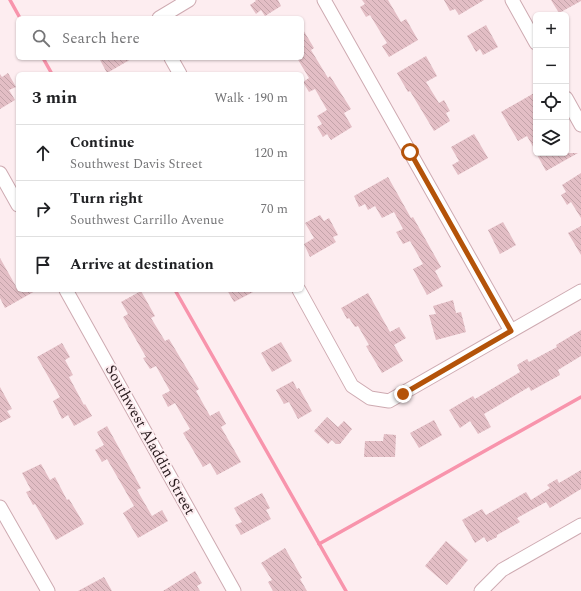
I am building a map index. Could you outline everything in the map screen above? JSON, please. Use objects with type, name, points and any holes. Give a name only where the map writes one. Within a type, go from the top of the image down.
[{"type":"street","points":[[162,16],[189,0]]},
{"type":"street","points":[[324,0],[511,331]]},
{"type":"street","points":[[512,0],[533,38]]},
{"type":"street","points":[[172,60],[179,72]]},
{"type":"street","points":[[569,103],[581,125]]},
{"type":"street","points":[[0,173],[16,201]]},
{"type":"street","points":[[300,292],[352,386],[370,398],[389,401],[581,291]]},
{"type":"street","name":"Southwest Aladdin Street","points":[[67,292],[234,591]]},
{"type":"street","points":[[0,507],[48,591]]},
{"type":"street","points":[[481,591],[502,570],[581,525]]},
{"type":"building","points":[[255,0],[278,0],[281,6],[265,16],[261,10],[256,14],[250,5],[256,1]]},
{"type":"building","points":[[362,0],[388,0],[401,22],[406,19],[418,40],[389,57],[382,46],[387,43],[370,15],[366,17],[360,7],[365,4]]},
{"type":"building","points":[[444,0],[484,0],[459,15],[455,9],[450,11]]},
{"type":"building","points":[[551,0],[581,0],[561,12],[558,12]]},
{"type":"building","points":[[486,25],[498,47],[483,55],[480,49],[476,52],[467,36]]},
{"type":"building","points":[[304,31],[314,48],[311,50],[328,78],[330,76],[351,109],[344,113],[352,127],[331,140],[327,134],[323,137],[317,127],[322,124],[317,116],[327,110],[315,89],[309,92],[304,84],[304,81],[309,78],[298,60],[304,60]]},
{"type":"building","points":[[426,56],[437,76],[426,82],[439,103],[444,100],[450,111],[446,113],[450,121],[434,131],[410,91],[408,92],[397,73]]},
{"type":"building","points":[[100,60],[130,60],[109,72],[106,72]]},
{"type":"building","points":[[8,73],[16,87],[9,90],[15,100],[0,109],[0,74],[2,77]]},
{"type":"building","points":[[533,94],[533,147],[527,136],[518,141],[501,112]]},
{"type":"building","points":[[474,134],[488,158],[458,175],[452,165],[459,161],[451,147]]},
{"type":"building","points":[[569,153],[578,153],[546,171],[538,156],[569,156]]},
{"type":"building","points":[[581,173],[581,218],[571,202],[567,205],[561,195],[566,192],[562,185]]},
{"type":"building","points":[[388,177],[411,218],[413,217],[441,267],[435,271],[443,286],[427,295],[413,269],[423,264],[410,241],[403,244],[396,232],[403,229],[394,212],[382,218],[375,206],[368,210],[365,204],[359,207],[354,196]]},
{"type":"building","points":[[320,215],[324,221],[329,218],[338,235],[333,237],[336,242],[310,257],[304,244],[314,238],[305,223]]},
{"type":"building","points":[[503,222],[516,245],[500,254],[488,230]]},
{"type":"building","points":[[581,226],[581,255],[568,233]]},
{"type":"building","points":[[0,258],[16,286],[16,292],[33,292],[5,308],[0,298]]},
{"type":"building","points":[[142,292],[155,316],[151,318],[165,341],[169,339],[199,389],[196,391],[210,416],[219,411],[226,424],[221,427],[241,462],[217,475],[210,463],[203,467],[183,433],[190,429],[175,403],[168,407],[162,395],[170,391],[156,366],[150,369],[143,358],[146,357],[123,317],[128,314],[121,302]]},
{"type":"building","points":[[228,292],[253,292],[234,302]]},
{"type":"building","points":[[368,293],[390,332],[399,327],[406,338],[394,345],[403,361],[382,373],[366,346],[369,345],[358,326],[355,327],[349,318],[347,319],[341,308]]},
{"type":"building","points":[[453,300],[456,313],[461,312],[466,332],[436,340],[429,315],[436,314],[433,306]]},
{"type":"building","points":[[581,330],[581,356],[558,370],[560,375],[531,391],[529,387],[484,414],[491,427],[478,434],[470,421],[460,428],[449,410],[473,396],[475,399],[520,372],[517,365],[527,359],[529,362],[557,347],[556,345]]},
{"type":"building","points":[[281,342],[292,361],[272,372],[261,353]]},
{"type":"building","points":[[62,343],[70,357],[65,360],[73,375],[69,377],[84,405],[85,404],[92,416],[74,426],[68,415],[62,419],[53,401],[60,397],[37,357]]},
{"type":"building","points":[[293,381],[297,389],[299,388],[312,411],[298,419],[289,402],[284,404],[276,390]]},
{"type":"building","points":[[0,387],[12,409],[7,411],[11,417],[0,423]]},
{"type":"building","points":[[327,417],[338,427],[344,421],[352,429],[340,444],[336,444],[332,440],[328,444],[314,431]]},
{"type":"building","points":[[434,420],[442,435],[419,448],[410,433]]},
{"type":"building","points":[[107,426],[141,488],[137,490],[152,516],[162,510],[168,521],[138,538],[123,513],[134,506],[107,459],[102,462],[95,450],[104,445],[97,432]]},
{"type":"building","points":[[384,434],[396,435],[395,457],[364,457],[365,441],[383,441]]},
{"type":"building","points":[[41,464],[50,480],[55,477],[67,500],[69,499],[84,524],[56,540],[35,504],[33,505],[26,492],[31,490],[22,473]]},
{"type":"building","points":[[581,470],[581,489],[550,508],[546,502],[517,518],[520,522],[487,542],[484,537],[475,543],[462,520],[482,509],[486,515],[526,492],[531,500],[550,488],[547,485],[557,479],[559,483]]},
{"type":"building","points":[[262,493],[270,508],[266,510],[271,519],[241,535],[235,525],[242,522],[234,508]]},
{"type":"building","points":[[446,541],[468,560],[447,585],[425,566]]},
{"type":"building","points":[[285,548],[302,578],[300,579],[307,591],[273,591],[268,582],[272,580],[261,563]]},
{"type":"building","points":[[195,571],[202,583],[197,586],[200,591],[163,591]]},
{"type":"building","points":[[104,577],[112,591],[78,591]]},
{"type":"waterway","points":[[10,0],[19,16]]},
{"type":"waterway","points":[[44,60],[51,72]]},
{"type":"waterway","points":[[176,292],[346,591]]},
{"type":"waterway","points":[[319,544],[581,397]]},
{"type":"route","points":[[403,394],[511,331],[410,152]]}]
